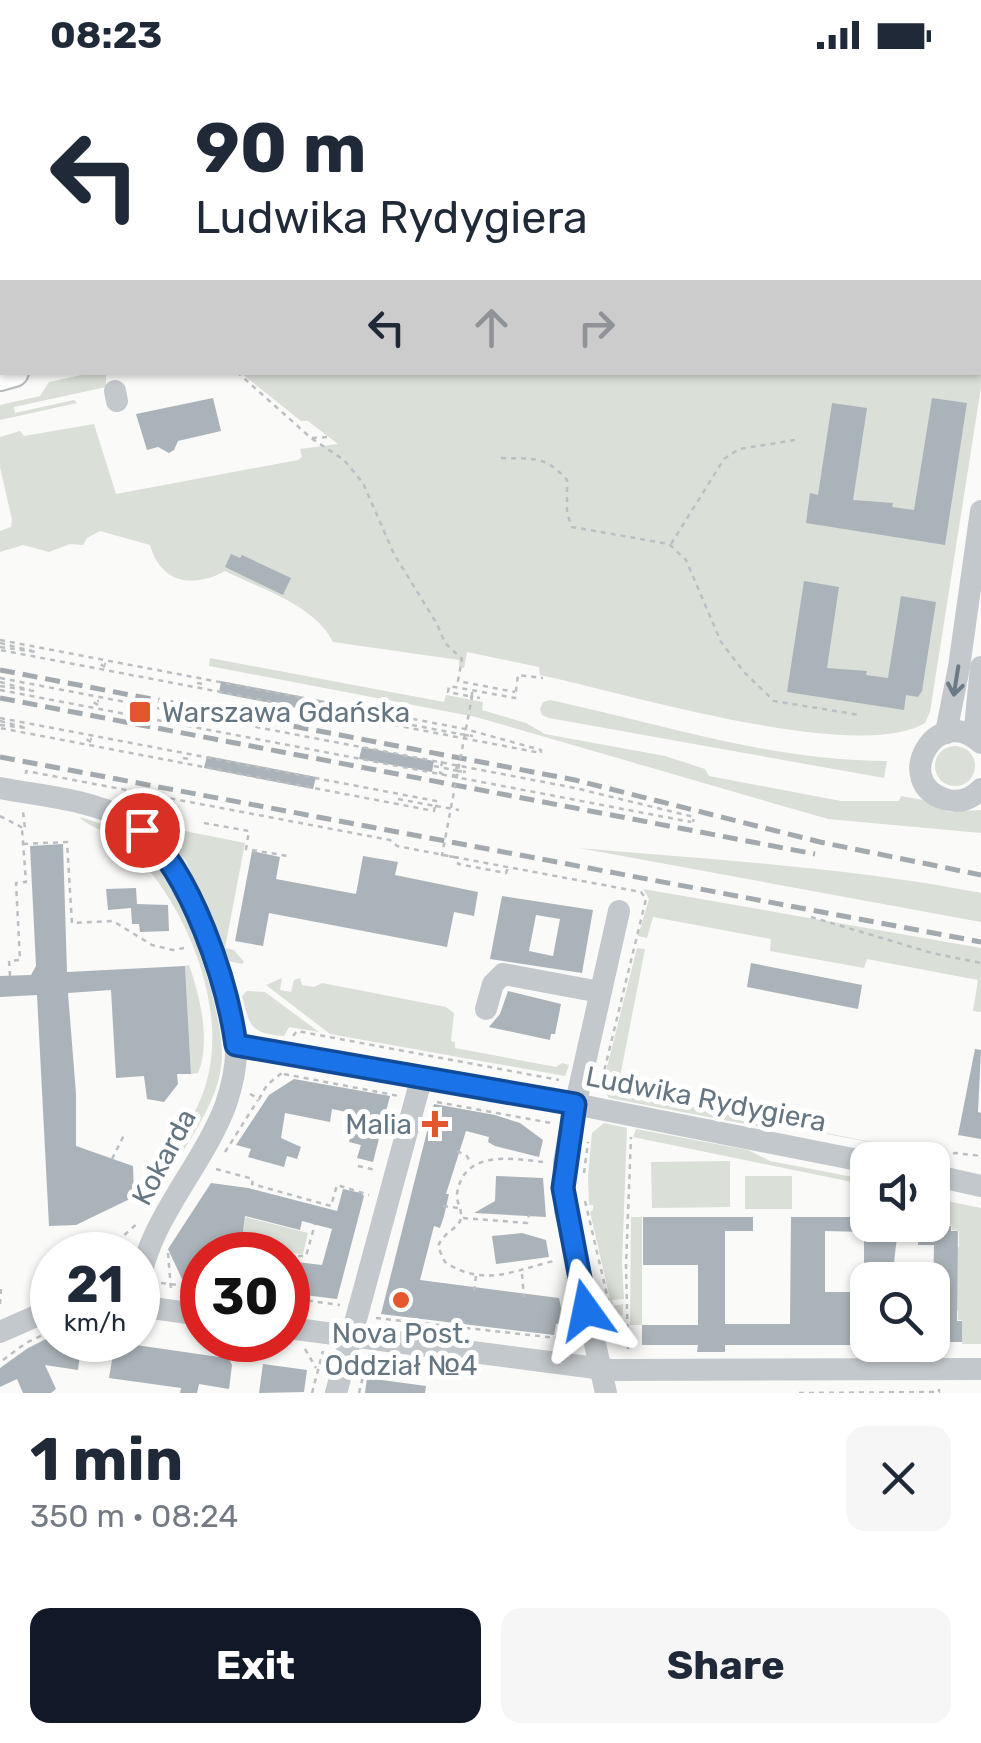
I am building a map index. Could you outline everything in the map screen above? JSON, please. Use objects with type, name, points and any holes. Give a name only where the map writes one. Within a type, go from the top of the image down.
[{"type":"street","points":[[946,733],[981,511]]},
{"type":"street","points":[[978,795],[957,802],[941,799],[925,784],[920,762],[933,739],[946,733],[962,732],[977,740],[981,667]]},
{"type":"street","points":[[0,788],[122,817],[159,846],[183,882],[226,990],[236,1045]]},
{"type":"street","points":[[606,1393],[565,1210],[564,1164],[618,911]]},
{"type":"street","points":[[486,1008],[493,984],[502,974],[600,992]]},
{"type":"street","name":"Ludwika Rydygiera","points":[[236,1045],[422,1076],[491,1100],[575,1104],[850,1158]]},
{"type":"street","name":"Kokarda","points":[[157,1232],[226,1102],[236,1045]]},
{"type":"street","points":[[336,1393],[422,1076]]},
{"type":"street","points":[[950,1169],[981,1177]]},
{"type":"street","points":[[950,1172],[981,1186]]},
{"type":"street","points":[[6,1341],[30,1324]]},
{"type":"street","points":[[310,1327],[356,1326],[600,1368],[934,1383],[981,1369]]},
{"type":"path","points":[[241,375],[311,438],[344,460],[363,483],[394,554],[445,644],[462,659],[458,681],[516,692]]},
{"type":"path","points":[[311,438],[329,437]]},
{"type":"path","points":[[670,546],[724,460],[739,449],[794,440]]},
{"type":"path","points":[[501,458],[545,460],[556,467],[567,480],[572,528],[670,546],[686,560],[722,642],[744,672],[774,700],[860,715]]},
{"type":"path","points":[[0,645],[35,652]]},
{"type":"path","points":[[0,645],[102,665],[203,684],[412,724],[464,734],[541,750],[541,754],[412,724]]},
{"type":"path","points":[[0,645],[473,736]]},
{"type":"path","points":[[472,690],[472,697],[480,698],[472,696],[448,692],[449,686],[472,690],[514,698],[518,674],[542,678]]},
{"type":"path","points":[[197,683],[203,684]]},
{"type":"path","points":[[0,684],[34,690]]},
{"type":"path","points":[[0,684],[433,772],[466,772]]},
{"type":"path","points":[[0,684],[436,766],[456,771],[693,822],[694,817],[595,792],[436,766]]},
{"type":"path","points":[[472,696],[442,855],[459,858],[458,864],[506,874],[508,866]]},
{"type":"path","points":[[190,720],[196,722]]},
{"type":"path","points":[[0,723],[26,728]]},
{"type":"path","points":[[0,723],[459,810],[435,806]]},
{"type":"path","points":[[0,723],[400,799],[436,801],[434,811],[400,799]]},
{"type":"path","points":[[183,758],[189,759]]},
{"type":"path","points":[[433,772],[436,766]]},
{"type":"path","points":[[20,774],[26,775],[26,771],[333,829],[641,892],[646,899],[600,1088],[603,1093]]},
{"type":"path","points":[[22,808],[22,829]]},
{"type":"path","points":[[0,816],[19,823],[22,829],[26,882],[16,883],[20,960],[10,961],[10,976]]},
{"type":"path","points":[[204,823],[249,831],[246,849],[288,856]]},
{"type":"path","points":[[23,844],[67,842],[72,923],[112,921],[152,945],[173,950],[184,948]]},
{"type":"path","points":[[450,864],[451,856]]},
{"type":"path","points":[[811,917],[981,963]]},
{"type":"path","points":[[288,1040],[297,1031],[559,1080]]},
{"type":"path","points":[[225,1153],[259,1098]]},
{"type":"path","points":[[628,1351],[626,1265],[632,1126]]},
{"type":"path","points":[[584,1186],[589,1133]]},
{"type":"path","points":[[112,1159],[124,1134]]},
{"type":"path","points":[[457,1152],[467,1156],[472,1166]]},
{"type":"path","points":[[950,1156],[981,1156]]},
{"type":"path","points":[[462,1218],[458,1188],[472,1166],[506,1158],[544,1162]]},
{"type":"path","points":[[215,1169],[253,1180],[252,1184],[333,1206],[336,1185],[370,1194],[367,1204]]},
{"type":"path","points":[[584,1198],[620,1346]]},
{"type":"path","points":[[443,1206],[459,1208]]},
{"type":"path","points":[[462,1218],[527,1223],[529,1215]]},
{"type":"path","points":[[462,1218],[438,1242],[440,1256],[452,1267],[477,1274],[522,1273],[532,1266],[558,1260]]},
{"type":"path","points":[[310,1242],[315,1224]]},
{"type":"path","points":[[166,1246],[172,1284],[169,1303]]},
{"type":"path","points":[[522,1273],[524,1297]]},
{"type":"path","points":[[474,1291],[477,1274]]},
{"type":"path","points":[[160,1283],[180,1285]]},
{"type":"path","points":[[0,1304],[1,1288]]},
{"type":"path","points":[[310,1301],[340,1304],[339,1312],[356,1326],[575,1342],[575,1325]]},
{"type":"path","points":[[614,1322],[628,1322]]},
{"type":"path","points":[[6,1341],[17,1356]]},
{"type":"path","points":[[3,1360],[6,1341]]},
{"type":"path","points":[[312,1393],[323,1350],[333,1352]]},
{"type":"path","points":[[359,1393],[368,1356]]},
{"type":"path","points":[[310,1357],[318,1370]]},
{"type":"path","points":[[798,1393],[908,1392],[934,1383]]},
{"type":"shaded area","points":[[106,375],[106,387],[14,407],[15,413],[74,400],[77,403],[0,420],[0,405],[40,396],[49,382]]},
{"type":"shaded area","points":[[244,375],[981,375],[930,712],[925,723],[892,733],[848,735],[795,730],[737,721],[540,675],[539,667],[467,652],[464,668],[459,667],[459,660],[333,642],[314,618],[270,592],[225,571],[201,580],[179,579],[162,568],[150,545],[100,531],[83,545],[70,544],[49,552],[23,545],[0,552],[0,531],[11,527],[12,520],[0,467],[0,437],[20,431],[24,436],[94,424],[116,494],[298,460],[302,457],[300,449],[338,444],[308,421],[301,421]]},
{"type":"shaded area","points":[[210,658],[444,702],[446,695],[483,702],[482,710],[526,723],[545,734],[665,756],[705,769],[709,776],[841,801],[899,801],[901,796],[923,800],[949,812],[981,810],[981,833],[828,819],[476,717],[209,666]]},
{"type":"shaded area","points":[[550,700],[759,748],[887,761],[884,778],[549,718],[540,709],[543,702]]},
{"type":"shaded area","points":[[955,746],[969,752],[975,766],[969,780],[955,786],[941,780],[935,766],[941,752]]},
{"type":"shaded area","points":[[146,800],[179,806],[175,829],[245,843],[225,948],[234,950],[244,962],[241,964],[229,961],[186,861],[153,822]]},
{"type":"shaded area","points":[[79,817],[135,843],[164,875],[190,928],[211,990],[222,1046],[218,1082],[207,1110],[167,1178],[207,1080],[212,1050],[206,987],[183,924],[149,870],[123,843]]},
{"type":"shaded area","points":[[579,848],[831,870],[981,893],[981,922]]},
{"type":"shaded area","points":[[643,889],[981,948],[981,1012],[973,1011],[978,980],[867,959],[864,968],[770,951],[771,939],[653,917],[647,938],[638,936],[649,899]]},
{"type":"shaded area","points":[[637,948],[645,949],[617,1092],[872,1142],[768,1123],[761,1127],[609,1098],[602,1087]]},
{"type":"shaded area","points":[[189,965],[204,1033],[202,1061],[198,1073],[191,1074],[185,966]]},
{"type":"shaded area","points":[[282,978],[280,990],[291,992],[294,980],[300,978],[302,985],[314,987],[322,983],[446,1007],[454,1013],[451,1041],[455,1048],[556,1067],[562,1063],[569,1065],[565,1076],[330,1034],[266,985]]},
{"type":"shaded area","points":[[247,991],[265,992],[319,1032],[289,1027],[284,1036],[258,1030],[250,1021],[242,996]]},
{"type":"shaded area","points":[[604,1123],[627,1128],[624,1299],[612,1300],[613,1306],[623,1304],[623,1315],[614,1316],[590,1212],[593,1205],[589,1205],[592,1133]]},
{"type":"shaded area","points":[[636,1129],[748,1150],[770,1161],[850,1176],[850,1182],[633,1137]]},
{"type":"shaded area","points":[[730,1161],[730,1207],[652,1208],[651,1162]]},
{"type":"shaded area","points":[[745,1176],[792,1176],[792,1209],[745,1209]]},
{"type":"shaded area","points":[[950,1202],[981,1208],[981,1344],[962,1344],[962,1320],[958,1320],[958,1311],[954,1310],[954,1248],[959,1247],[959,1231],[952,1230]]},
{"type":"shaded area","points":[[245,1217],[304,1232],[243,1232]]},
{"type":"shaded area","points":[[631,1217],[642,1217],[642,1325],[630,1325]]},
{"type":"building","points":[[213,398],[221,431],[178,441],[169,453],[158,447],[147,450],[136,414]]},
{"type":"building","points":[[932,398],[967,403],[945,545],[806,523],[810,493],[818,495],[832,403],[867,408],[853,500],[893,503],[892,507],[914,510]]},
{"type":"building","points":[[231,554],[240,558],[242,555],[291,578],[283,595],[225,567]]},
{"type":"building","points":[[804,581],[839,587],[827,668],[867,671],[866,675],[888,678],[901,596],[936,602],[922,691],[918,697],[906,695],[904,710],[787,692]]},
{"type":"building","points":[[221,681],[330,702],[328,714],[219,693]]},
{"type":"building","points":[[362,747],[434,761],[432,772],[359,759]]},
{"type":"building","points":[[207,756],[316,777],[313,789],[204,768]]},
{"type":"building","points":[[63,844],[67,972],[185,966],[191,1074],[177,1074],[178,1084],[164,1102],[147,1099],[144,1076],[116,1078],[111,990],[68,993],[76,1146],[133,1166],[134,1197],[76,1225],[49,1226],[37,995],[0,997],[0,976],[31,975],[36,966],[30,846]]},
{"type":"building","points":[[252,851],[280,857],[276,879],[356,894],[363,856],[398,862],[395,875],[478,892],[474,916],[454,912],[447,947],[269,913],[263,946],[235,941]]},
{"type":"building","points":[[136,888],[137,904],[168,905],[169,931],[140,932],[139,924],[132,924],[131,908],[108,910],[106,889]]},
{"type":"building","points":[[502,896],[593,910],[582,973],[490,959]],"holes":[[[536,915],[560,919],[553,956],[529,951]]]},
{"type":"building","points":[[751,963],[862,985],[858,1009],[747,987]]},
{"type":"building","points":[[508,991],[561,1004],[555,1034],[551,1034],[550,1040],[489,1027],[500,1014]]},
{"type":"building","points":[[975,1049],[981,1050],[981,1139],[958,1135]]},
{"type":"building","points":[[294,1079],[390,1096],[373,1162],[357,1158],[361,1145],[349,1142],[356,1114],[332,1109],[330,1122],[285,1113],[281,1138],[301,1147],[297,1159],[287,1156],[284,1167],[248,1157],[251,1149],[236,1145],[269,1095]]},
{"type":"building","points":[[434,1104],[520,1123],[543,1140],[539,1157],[495,1146],[488,1142],[489,1137],[466,1131],[446,1194],[444,1216],[440,1228],[434,1226],[420,1280],[559,1298],[564,1322],[556,1324],[554,1335],[381,1314]]},
{"type":"building","points":[[496,1176],[543,1178],[546,1217],[474,1213],[495,1201]]},
{"type":"building","points":[[211,1183],[248,1188],[337,1211],[343,1189],[364,1196],[337,1299],[310,1296],[310,1264],[322,1265],[332,1229],[302,1221],[300,1230],[245,1216],[243,1232],[180,1232],[180,1275],[168,1249]]},
{"type":"building","points":[[643,1217],[753,1217],[753,1231],[725,1231],[725,1324],[790,1324],[791,1217],[850,1217],[850,1232],[825,1231],[825,1292],[850,1292],[850,1345],[725,1345],[725,1352],[697,1352],[698,1345],[642,1345],[642,1325],[698,1325],[698,1265],[643,1265]]},
{"type":"building","points":[[950,1226],[951,1231],[958,1231],[957,1321],[962,1321],[962,1342],[950,1342],[950,1262],[934,1262],[934,1245],[918,1245],[950,1242]]},
{"type":"building","points":[[522,1233],[546,1240],[549,1257],[496,1264],[492,1236]]},
{"type":"building","points":[[864,1242],[896,1242],[894,1262],[864,1262]]},
{"type":"building","points":[[28,1348],[30,1362],[79,1362],[78,1370],[45,1365],[56,1389],[51,1393],[23,1393],[17,1379],[0,1387],[0,1368]]},
{"type":"building","points":[[160,1348],[180,1351],[180,1362],[232,1365],[229,1389],[199,1384],[197,1393],[109,1378],[112,1362],[160,1362]]},
{"type":"building","points":[[263,1364],[307,1370],[304,1392],[259,1393]]},
{"type":"building","points":[[367,1378],[426,1386],[425,1393],[365,1393]]},
{"type":"railway","points":[[0,670],[575,780],[820,842],[981,875]]},
{"type":"railway","points":[[0,698],[815,854]]},
{"type":"railway","points":[[0,757],[981,942]]},
{"type":"place","name":"Warszawa Gdańska","points":[[140,712]]},
{"type":"place","name":"Malia","points":[[435,1124]]},
{"type":"place","name":"Nova Post. Oddział №4","points":[[401,1300]]},
{"type":"route","points":[[142,830],[172,862],[183,882],[226,990],[236,1045],[575,1104],[563,1188],[586,1310]]}]
